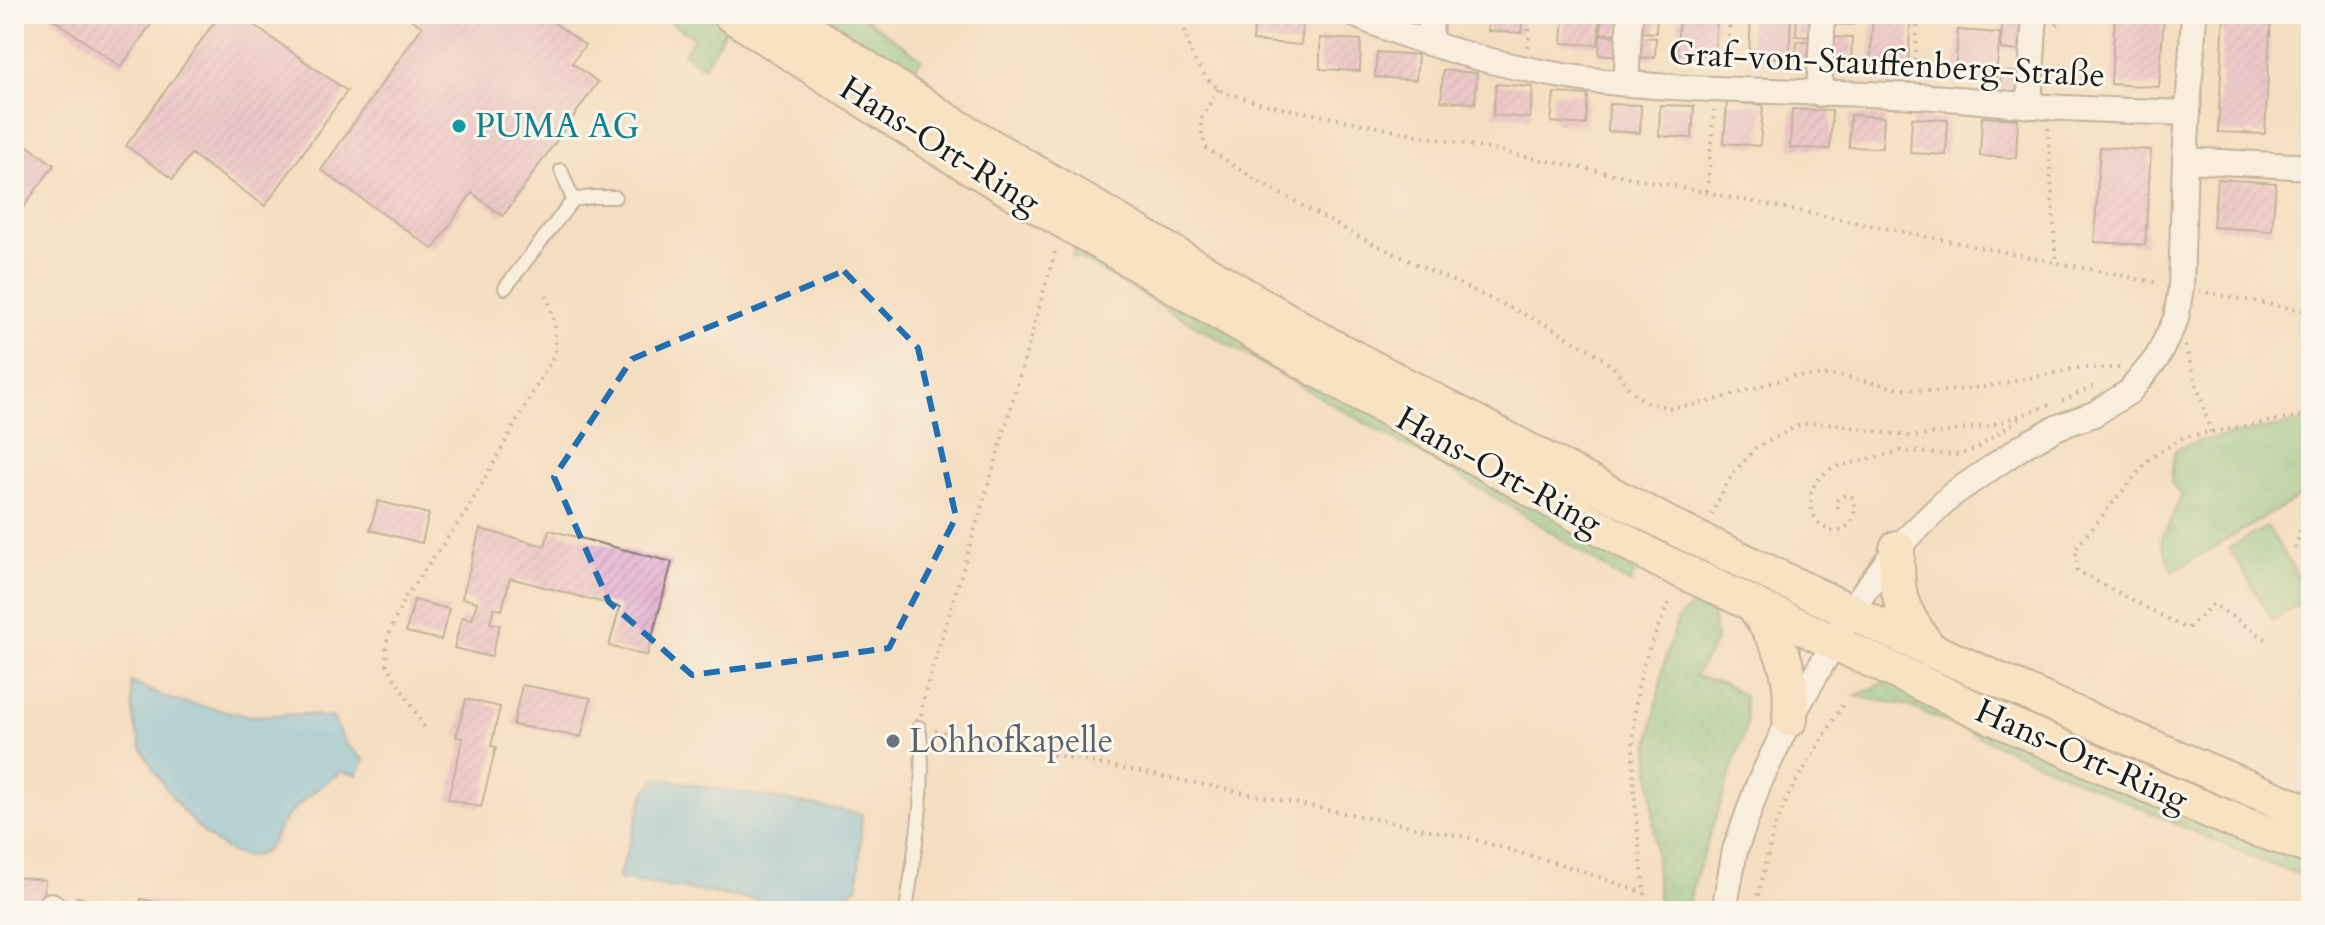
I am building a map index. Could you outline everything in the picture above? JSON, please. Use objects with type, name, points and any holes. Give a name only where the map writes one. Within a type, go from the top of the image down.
[{"type":"main road","name":"Hans-Ort-Ring","points":[[730,14],[937,147],[1315,368],[1632,545],[1754,606],[2140,782],[2244,825],[2311,847]]},
{"type":"main road","name":"Hans-Ort-Ring","points":[[783,14],[949,122],[1329,345],[1681,531],[1931,650],[2311,814]]},
{"type":"main road","points":[[1897,548],[1897,577],[1904,611],[1931,650]]},
{"type":"main road","points":[[1754,606],[1788,667],[1792,690],[1790,719]]},
{"type":"street","name":"Graf-von-Stauffenberg-Straße","points":[[1353,14],[1430,43],[1527,69],[1626,84],[1914,96],[2187,113]]},
{"type":"street","points":[[1430,43],[1431,14]]},
{"type":"street","points":[[1626,84],[1630,14]]},
{"type":"street","points":[[1819,94],[1823,14]]},
{"type":"street","points":[[2035,14],[2038,106]]},
{"type":"street","points":[[1724,911],[1735,850],[1759,783],[1849,612],[1897,548],[1953,494],[2023,446],[2058,427],[2094,414],[2129,392],[2157,358],[2176,318],[2181,287],[2194,14]]},
{"type":"street","points":[[2185,160],[2311,167]]},
{"type":"lane","points":[[561,170],[573,200]]},
{"type":"lane","points":[[505,288],[573,200],[615,197]]},
{"type":"lane","points":[[906,911],[920,798],[923,752],[919,727]]},
{"type":"path","points":[[1184,14],[1183,31],[1198,67],[1218,89],[1258,103],[2311,312]]},
{"type":"path","points":[[1527,69],[1531,14]]},
{"type":"path","points":[[1707,191],[1730,14]]},
{"type":"path","points":[[1914,96],[1918,14]]},
{"type":"path","points":[[1218,89],[1200,121],[1205,147],[1258,181],[1361,238],[1551,327],[1595,353],[1616,370],[1628,387],[1645,402],[1669,408],[1709,402],[1794,376],[1841,376],[1936,392],[1985,387],[2079,368],[2133,368],[2119,375]]},
{"type":"path","points":[[2038,106],[2056,262]]},
{"type":"path","points":[[1069,224],[1054,253],[995,463],[924,696],[919,727],[1465,837],[1567,866],[1645,893]]},
{"type":"path","points":[[424,727],[387,665],[388,636],[405,597],[465,514],[555,353],[557,336],[547,295]]},
{"type":"path","points":[[2176,318],[2211,432]]},
{"type":"path","points":[[1707,523],[1731,476],[1756,448],[1801,424],[1828,423],[1912,437],[1989,426],[2105,381]]},
{"type":"path","points":[[1838,508],[1836,501],[1839,497],[1852,497],[1855,503],[1853,519],[1839,531],[1830,531],[1816,520],[1810,496],[1814,483],[1832,468],[1901,451],[1958,455],[1976,449],[2029,413]]},
{"type":"path","points":[[2266,639],[2213,604],[2187,629],[2077,571],[2076,548],[2149,459],[2184,437],[2311,414]]},
{"type":"path","points":[[2295,548],[2311,495]]},
{"type":"path","points":[[1647,911],[1633,779],[1633,720],[1642,670],[1670,600]]},
{"type":"path","points":[[1754,911],[1774,829],[1789,794],[1843,705]]},
{"type":"highlighted area","points":[[844,271],[918,348],[956,517],[889,648],[692,675],[609,602],[554,477],[632,359]]},
{"type":"green space","points":[[658,14],[711,14],[728,25],[704,67],[684,54],[694,38]]},
{"type":"green space","points":[[800,14],[860,14],[922,59],[905,80]]},
{"type":"green space","points":[[1078,245],[1599,540],[1635,573],[1630,584],[1517,510],[1072,255]]},
{"type":"green space","points":[[2311,420],[2311,471],[2304,494],[2172,572],[2161,540],[2182,495],[2171,483],[2174,451],[2193,442]]},
{"type":"green space","points":[[2267,526],[2311,597],[2273,620],[2229,548]]},
{"type":"green space","points":[[1696,603],[1712,611],[1716,642],[1695,676],[1723,683],[1744,696],[1747,724],[1692,889],[1689,911],[1659,911],[1649,746],[1664,663],[1678,618]]},
{"type":"green space","points":[[1888,681],[2311,857],[2311,879],[2261,861],[1909,706],[1855,696]]},
{"type":"water","points":[[131,682],[172,700],[250,716],[305,714],[333,718],[345,743],[364,760],[357,775],[340,772],[301,803],[287,817],[264,852],[243,856],[225,849],[207,835],[189,818],[158,777],[138,736]]},
{"type":"water","points":[[658,778],[862,814],[858,886],[839,901],[803,907],[618,879],[645,792]]},
{"type":"building","points":[[46,14],[158,14],[121,67]]},
{"type":"building","points":[[220,14],[238,14],[347,91],[265,206],[191,154],[173,179],[126,146]]},
{"type":"building","name":"PUMA AG","points":[[404,14],[547,14],[554,19],[553,22],[585,45],[572,63],[598,82],[503,216],[472,193],[433,249],[321,170],[422,27]]},
{"type":"building","points":[[1255,14],[1304,14],[1301,45],[1253,41]]},
{"type":"building","points":[[1489,14],[1523,14],[1521,33],[1488,31]]},
{"type":"building","points":[[1564,14],[1600,14],[1598,45],[1562,43]]},
{"type":"building","points":[[1602,14],[1620,14],[1620,34],[1601,33]]},
{"type":"building","points":[[1638,14],[1657,14],[1656,33],[1637,32]]},
{"type":"building","points":[[1679,14],[1717,14],[1715,55],[1677,53]]},
{"type":"building","points":[[1751,14],[1791,14],[1789,58],[1749,57]]},
{"type":"building","points":[[1797,14],[1816,14],[1815,37],[1796,36]]},
{"type":"building","points":[[1834,14],[1853,14],[1853,25],[1834,24]]},
{"type":"building","points":[[1873,14],[1911,14],[1908,67],[1870,65]]},
{"type":"building","points":[[1966,14],[2006,14],[2005,22],[1966,18]]},
{"type":"building","points":[[2115,14],[2164,14],[2159,87],[2111,84]]},
{"type":"building","points":[[2224,14],[2271,14],[2265,134],[2218,132]]},
{"type":"building","points":[[2002,24],[2021,25],[2019,51],[2001,49]]},
{"type":"building","points":[[1958,30],[2000,33],[1996,78],[1955,75]]},
{"type":"building","points":[[1600,35],[1619,36],[1618,55],[1599,55]]},
{"type":"building","points":[[1637,37],[1656,38],[1655,58],[1636,57]]},
{"type":"building","points":[[1833,37],[1852,38],[1851,63],[1832,62]]},
{"type":"building","points":[[1320,38],[1361,40],[1360,71],[1320,69]]},
{"type":"building","points":[[1797,41],[1815,42],[1813,61],[1796,59]]},
{"type":"building","points":[[1377,52],[1418,55],[1416,80],[1375,77]]},
{"type":"building","points":[[1443,70],[1477,73],[1475,103],[1441,101]]},
{"type":"building","points":[[2001,71],[2019,73],[2017,92],[2000,90]]},
{"type":"building","points":[[1496,84],[1533,87],[1530,118],[1493,115]]},
{"type":"building","points":[[1554,93],[1588,95],[1586,125],[1551,122]]},
{"type":"building","points":[[1727,102],[1763,105],[1760,146],[1724,143]]},
{"type":"building","points":[[1609,104],[1641,105],[1640,133],[1608,131]]},
{"type":"building","points":[[1660,105],[1694,106],[1692,138],[1659,136]]},
{"type":"building","points":[[1792,109],[1832,111],[1830,149],[1790,148]]},
{"type":"building","points":[[1850,115],[1884,117],[1882,148],[1849,147]]},
{"type":"building","points":[[1982,117],[2018,119],[2016,158],[1980,156]]},
{"type":"building","points":[[1912,118],[1948,120],[1946,155],[1910,153]]},
{"type":"building","points":[[14,136],[54,165],[14,220]]},
{"type":"building","points":[[2100,147],[2151,150],[2145,245],[2094,242]]},
{"type":"building","points":[[2217,179],[2276,183],[2272,231],[2213,227]]},
{"type":"building","points":[[378,501],[429,514],[422,543],[370,530]]},
{"type":"building","points":[[480,529],[545,546],[549,530],[672,562],[647,656],[609,646],[620,607],[510,578],[502,610],[494,608],[490,623],[500,625],[491,657],[454,648],[462,617],[472,619],[477,602],[462,598]]},
{"type":"building","points":[[414,600],[449,609],[441,640],[406,632]]},
{"type":"building","points":[[522,685],[591,698],[581,737],[513,725]]},
{"type":"building","points":[[466,699],[500,707],[491,746],[496,747],[481,807],[448,799],[463,738],[456,737]]},
{"type":"building","points":[[14,877],[45,880],[43,911],[14,911]]},
{"type":"building","points":[[77,897],[128,910],[128,911],[73,911]]},
{"type":"building","points":[[141,899],[180,907],[179,911],[138,911]]},
{"type":"place","name":"PUMA AG","points":[[459,126]]},
{"type":"place","name":"Lohhofkapelle","points":[[893,741]]}]
